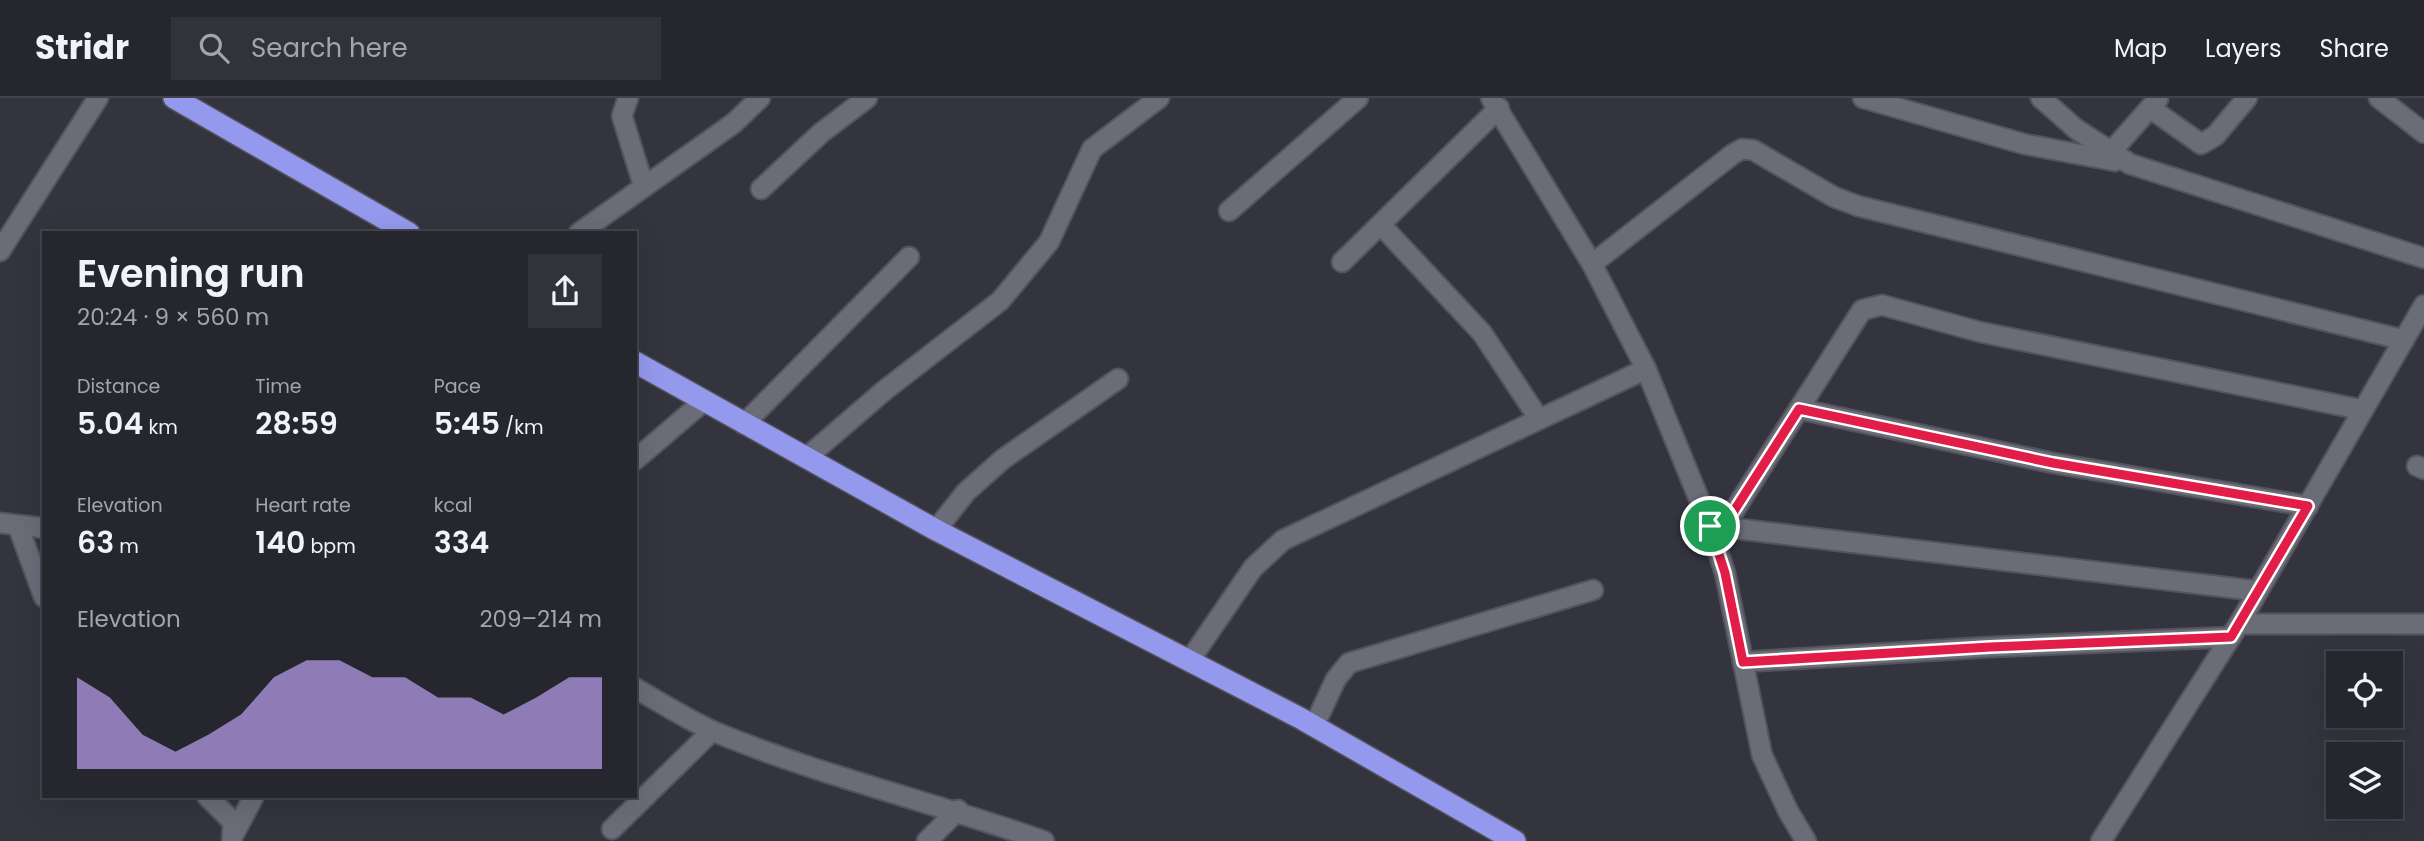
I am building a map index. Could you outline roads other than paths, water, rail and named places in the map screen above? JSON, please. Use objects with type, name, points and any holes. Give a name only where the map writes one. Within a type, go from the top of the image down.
[{"type":"highway","points":[[174,98],[406,231]]},
{"type":"highway","points":[[637,363],[936,530],[1314,726],[1515,841]]},
{"type":"street","points":[[0,251],[98,98]]},
{"type":"street","points":[[628,98],[622,116],[644,187]]},
{"type":"street","points":[[582,231],[734,123],[760,98]]},
{"type":"street","points":[[761,189],[821,133],[867,98]]},
{"type":"street","points":[[806,457],[885,390],[1000,301],[1049,242],[1092,149],[1159,98]]},
{"type":"street","points":[[1229,211],[1358,98]]},
{"type":"street","points":[[1863,98],[2024,144],[2130,163],[2424,258]]},
{"type":"street","points":[[2041,98],[2076,130],[2130,163]]},
{"type":"street","points":[[2110,153],[2154,103],[2196,141],[2207,144],[2248,98]]},
{"type":"street","points":[[2379,98],[2424,133]]},
{"type":"street","points":[[1342,262],[1381,225],[1495,103],[1592,264],[1646,369],[1717,526],[1762,755],[1788,811],[1806,841]]},
{"type":"street","points":[[1592,264],[1733,154],[1742,149],[1753,150],[1834,197],[1858,206],[2404,340]]},
{"type":"street","points":[[1381,225],[1482,333],[1539,419]]},
{"type":"street","points":[[744,424],[909,257]]},
{"type":"street","points":[[1717,526],[1799,409],[1862,310],[1882,305],[1980,332],[2363,410]]},
{"type":"street","points":[[2101,841],[2235,631],[2424,305]]},
{"type":"street","points":[[1191,660],[1253,568],[1283,540],[1646,369]]},
{"type":"street","points":[[936,530],[966,492],[1003,459],[1118,379]]},
{"type":"street","points":[[637,458],[704,401]]},
{"type":"street","points":[[1799,409],[2053,463],[2308,506]]},
{"type":"street","points":[[9,524],[42,528]]},
{"type":"street","points":[[9,524],[42,593]]},
{"type":"street","points":[[1717,526],[2258,591]]},
{"type":"street","points":[[1314,726],[1336,679],[1349,663],[1594,590]]},
{"type":"street","points":[[1743,662],[2235,631],[2424,624]]},
{"type":"street","points":[[637,689],[712,731],[767,752],[958,810],[1044,841]]},
{"type":"street","points":[[612,829],[712,731]]},
{"type":"street","points":[[209,798],[227,814],[233,836]]},
{"type":"street","points":[[233,836],[253,798]]},
{"type":"street","points":[[927,841],[958,810]]}]
